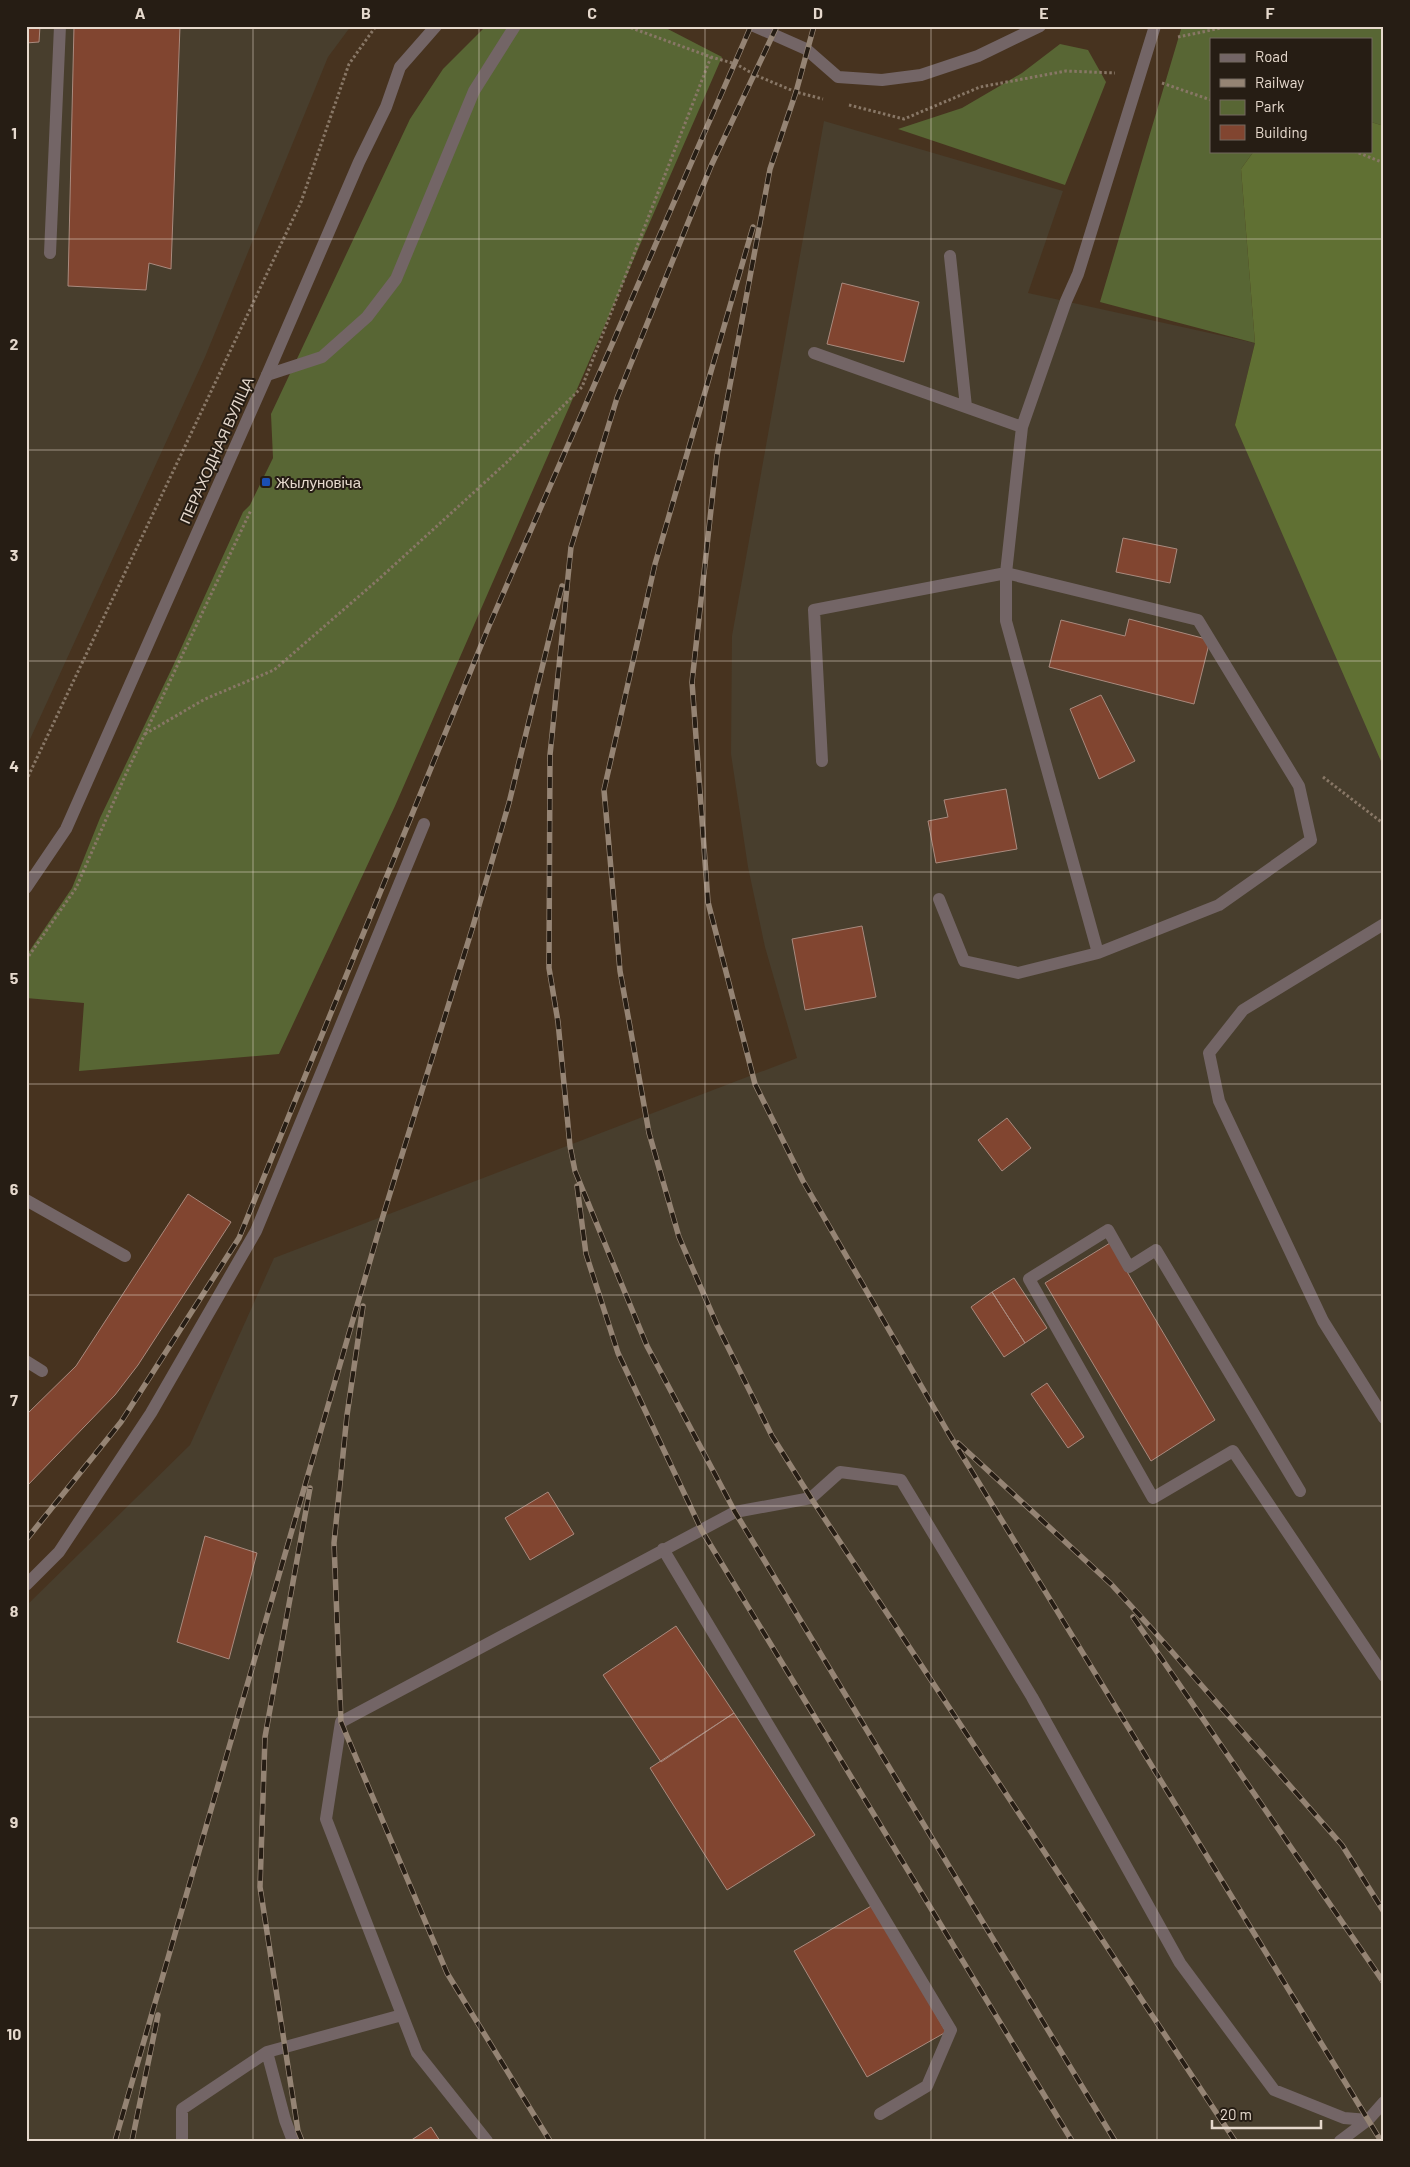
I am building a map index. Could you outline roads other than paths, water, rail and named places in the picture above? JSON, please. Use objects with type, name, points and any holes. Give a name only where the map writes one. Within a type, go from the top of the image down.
[{"type":"street","points":[[50,253],[60,26]]},
{"type":"street","name":"ПЕРАХОДНАЯ ВУЛІЦА","points":[[26,888],[66,829],[267,375],[354,173],[386,106],[400,67],[436,26]]},
{"type":"street","points":[[267,375],[322,357],[367,317],[396,279],[474,91],[515,26]]},
{"type":"street","points":[[754,26],[806,49],[838,76],[882,80],[921,75],[978,56],[1040,26]]},
{"type":"street","points":[[1098,952],[1006,621],[1006,573],[1022,427],[1066,301],[1078,274],[1155,26]]},
{"type":"street","points":[[950,256],[966,407]]},
{"type":"street","points":[[814,353],[1022,427]]},
{"type":"street","points":[[822,761],[814,610],[1006,573],[1198,620],[1299,786],[1311,840],[1219,905],[1098,952],[1018,973],[964,961],[940,899]]},
{"type":"street","points":[[26,1585],[59,1552],[151,1413],[256,1231],[424,824]]},
{"type":"street","points":[[1384,924],[1243,1010],[1209,1053],[1218,1101],[1319,1312],[1384,1418]]},
{"type":"street","points":[[26,1200],[125,1256]]},
{"type":"street","points":[[1300,1491],[1156,1250],[1129,1267],[1108,1230],[1029,1279],[1153,1498],[1232,1451],[1384,1676]]},
{"type":"street","points":[[26,1361],[42,1371]]},
{"type":"street","points":[[487,2141],[417,2053],[326,1819],[341,1722],[735,1512],[811,1498],[840,1472],[901,1480],[1032,1697],[1180,1963],[1274,2090],[1344,2118],[1368,2120]]},
{"type":"street","points":[[663,1550],[951,2030],[927,2086],[880,2114]]},
{"type":"street","points":[[182,2141],[182,2109],[267,2052],[402,2015]]},
{"type":"street","points":[[267,2052],[285,2120],[293,2141]]},
{"type":"street","points":[[1340,2141],[1368,2120],[1384,2102]]},
{"type":"railway","points":[[26,1540],[121,1422],[239,1238],[489,626],[751,26]]},
{"type":"railway","points":[[777,26],[711,166],[617,398],[571,547],[550,755],[549,968],[558,1022],[570,1146],[575,1171],[647,1346],[735,1512],[1115,2141]]},
{"type":"railway","points":[[814,26],[796,92],[770,169],[717,455],[692,682],[708,902],[755,1084],[803,1181],[949,1434],[1381,2141]]},
{"type":"railway","points":[[753,227],[655,564],[604,790],[620,971],[649,1133],[679,1237],[717,1325],[772,1436],[1235,2141]]},
{"type":"railway","points":[[115,2141],[383,1216],[509,803],[562,586]]},
{"type":"railway","points":[[577,1186],[586,1254],[618,1353],[702,1531],[1072,2141]]},
{"type":"railway","points":[[363,1306],[347,1415],[334,1543],[341,1722],[447,1973],[550,2141]]},
{"type":"railway","points":[[958,1443],[1111,1584],[1152,1629],[1342,1845],[1384,1912]]},
{"type":"railway","points":[[302,2141],[298,2131],[260,1887],[265,1737],[310,1488]]},
{"type":"railway","points":[[1133,1617],[1384,1983]]},
{"type":"railway","points":[[132,2141],[158,2015]]},
{"type":"place","name":"Жылуновіча","points":[[266,482]]}]
